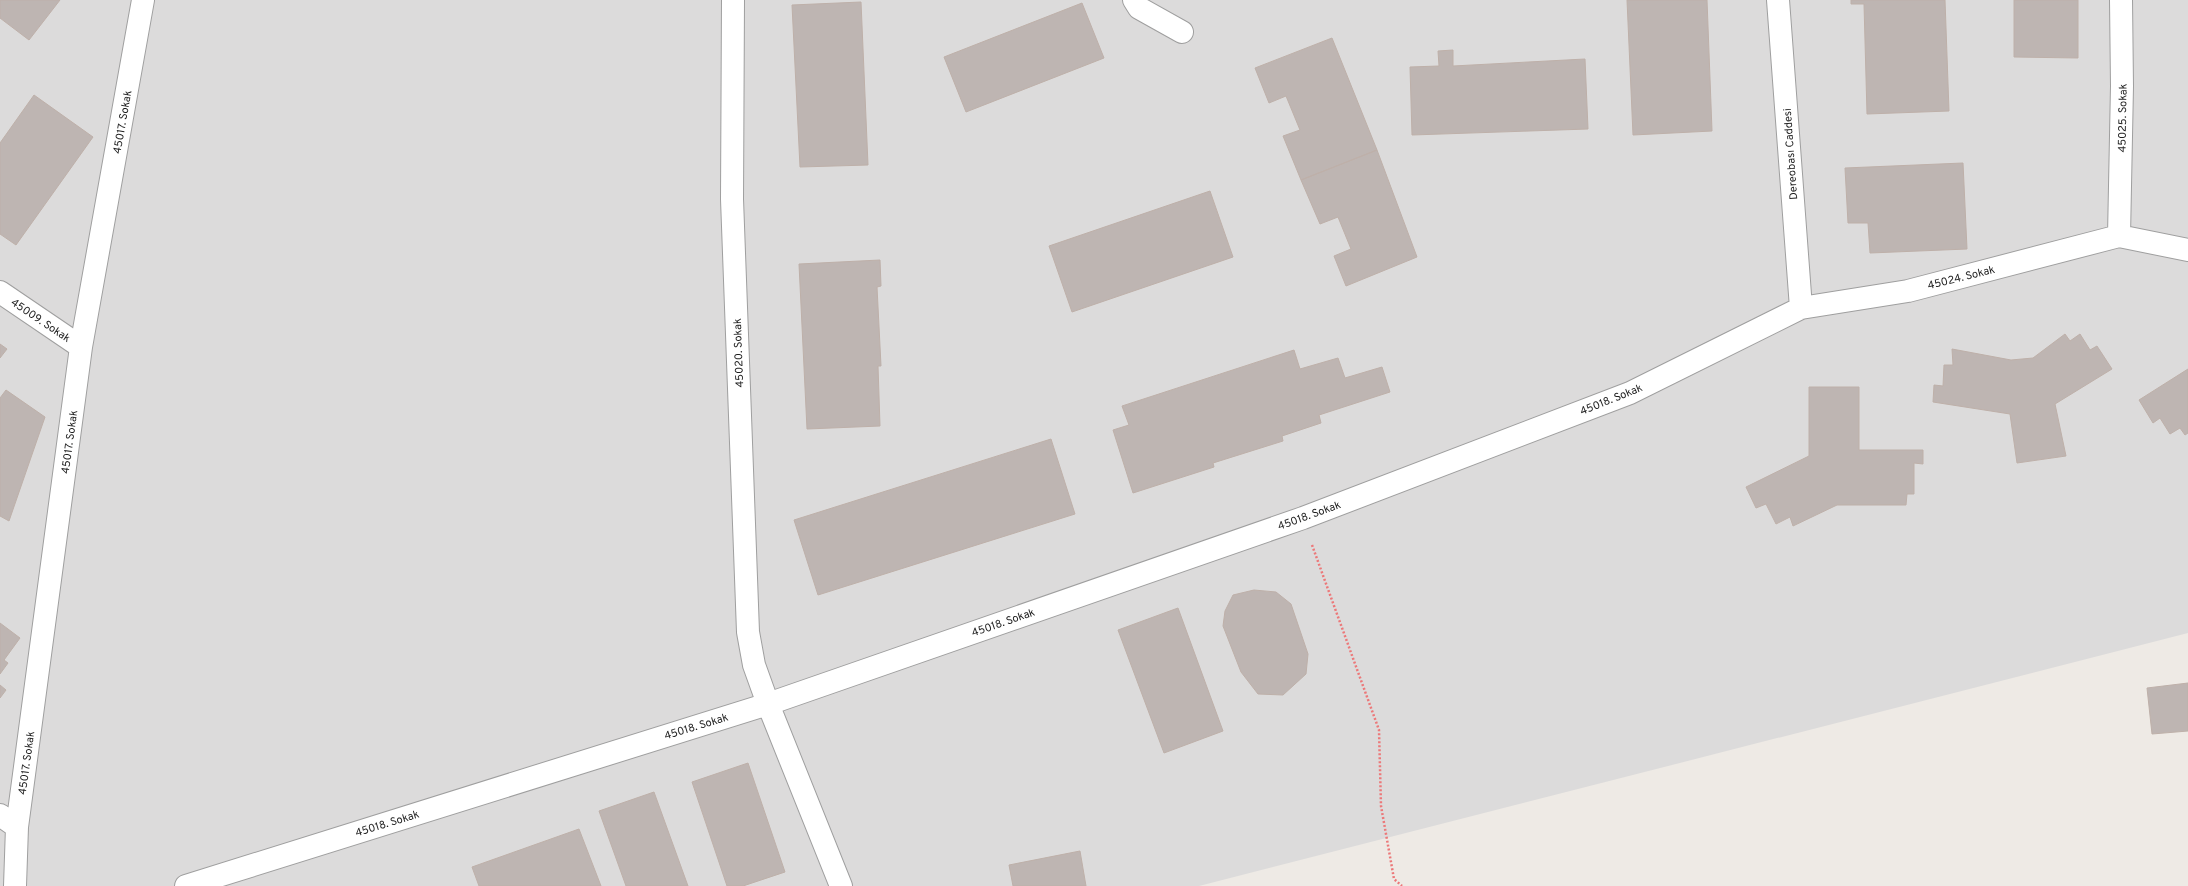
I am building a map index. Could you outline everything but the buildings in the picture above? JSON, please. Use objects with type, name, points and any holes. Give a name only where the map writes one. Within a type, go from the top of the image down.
[{"type":"street","name":"45017. Sokak","points":[[15,886],[17,827],[81,347],[144,0]]},
{"type":"street","name":"45020. Sokak","points":[[733,0],[732,199],[748,632],[754,665],[768,704],[841,886]]},
{"type":"street","points":[[1134,0],[1139,8],[1182,32]]},
{"type":"street","name":"Dereobası Caddesi","points":[[1778,0],[1801,308]]},
{"type":"street","name":"45025. Sokak","points":[[2120,236],[2122,86],[2121,0]]},
{"type":"street","points":[[2120,236],[2188,250]]},
{"type":"street","name":"45024. Sokak","points":[[1801,308],[1908,291],[2120,236]]},
{"type":"street","name":"45009. Sokak","points":[[0,292],[81,347]]},
{"type":"street","name":"45018. Sokak","points":[[186,886],[768,704],[1303,518],[1630,393],[1801,308]]},
{"type":"street","points":[[0,815],[17,827]]},
{"type":"path","points":[[1303,518],[1379,730],[1381,806],[1394,879],[1402,886]]},
{"type":"shaded area","points":[[0,0],[2188,0],[2188,633],[1199,886],[0,886]]}]
